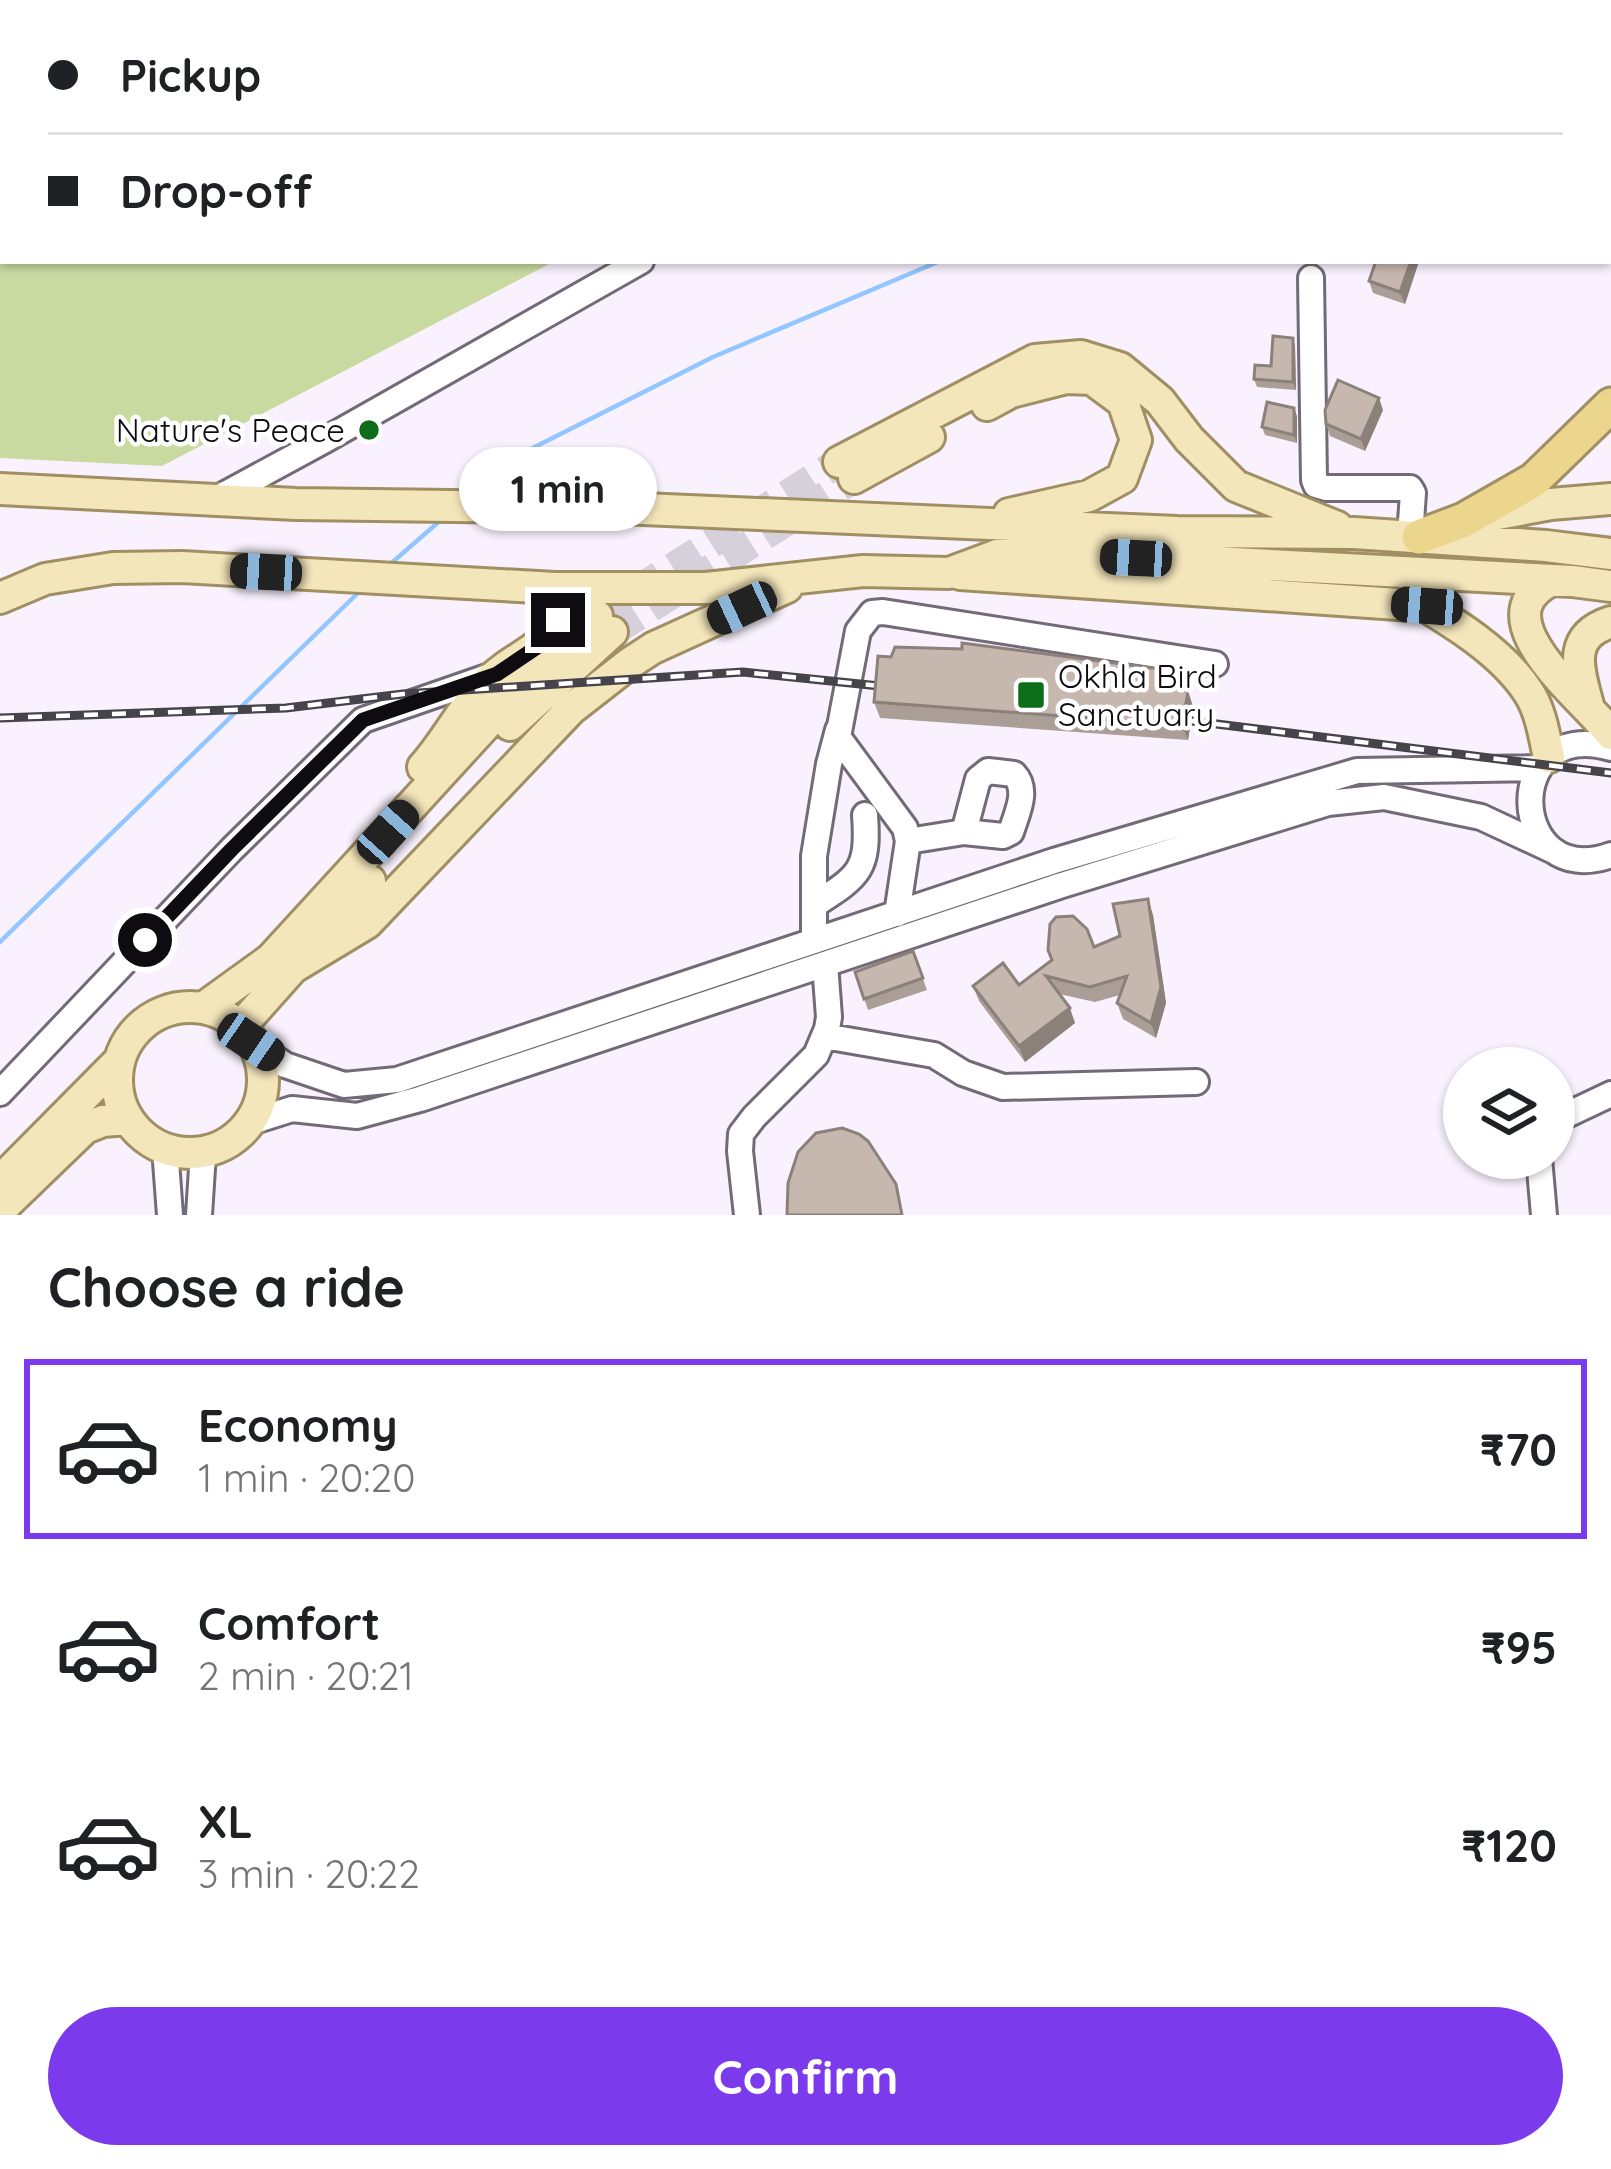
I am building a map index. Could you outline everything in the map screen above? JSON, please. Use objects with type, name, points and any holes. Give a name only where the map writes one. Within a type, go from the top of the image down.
[{"type":"highway","points":[[1414,537],[1464,520],[1534,481],[1611,405]]},
{"type":"main road","points":[[968,524],[1089,496],[1122,478],[1136,440],[1123,402],[1092,380],[1066,378],[1011,392],[846,470],[1035,360],[1081,356],[1120,368],[1160,401],[1189,439],[1236,486],[1354,533]]},
{"type":"main road","points":[[0,489],[218,498],[297,512]]},
{"type":"main road","points":[[1464,520],[1611,499]]},
{"type":"main road","points":[[0,509],[618,519],[885,537],[920,521],[1177,532],[1354,533],[1611,554]]},
{"type":"main road","points":[[949,573],[1008,551],[1611,586]]},
{"type":"main road","points":[[0,598],[45,579],[113,568],[182,567],[555,588],[706,588],[863,571],[949,573],[1427,606]]},
{"type":"main road","points":[[1370,572],[1488,649],[1528,692],[1538,712],[1544,763]]},
{"type":"main road","points":[[0,1181],[117,1063],[129,1036],[150,1016],[177,1006],[206,1006],[367,923],[571,709],[653,648],[812,576]]},
{"type":"main road","points":[[1562,581],[1542,585],[1526,603],[1527,629],[1557,676],[1611,734]]},
{"type":"main road","points":[[245,1035],[316,887],[437,751],[472,697],[543,643],[558,620],[555,588]]},
{"type":"main road","points":[[1589,709],[1579,652],[1589,634],[1611,622]]},
{"type":"main road","points":[[282,963],[605,624]]},
{"type":"main road","points":[[117,1063],[117,1092],[127,1119],[147,1140],[174,1152],[203,1153],[230,1142],[251,1122],[263,1096],[263,1067],[245,1035],[206,1006]]},
{"type":"main road","points":[[0,1210],[85,1128],[127,1119]]},
{"type":"street","points":[[218,498],[636,264]]},
{"type":"street","points":[[1311,278],[1314,480],[1326,488],[1410,488],[1414,537]]},
{"type":"street","points":[[746,1215],[741,1134],[816,1055],[829,1017],[814,905],[814,856],[858,632],[872,614],[1214,664]]},
{"type":"street","points":[[0,1093],[232,849],[363,720],[497,674]]},
{"type":"street","points":[[838,730],[842,745],[900,818],[908,841],[897,914]]},
{"type":"street","points":[[1611,748],[1579,744],[1563,748],[1544,763],[1530,789],[1529,813],[1538,834],[1564,855],[1597,860],[1611,855]]},
{"type":"street","points":[[251,1122],[292,1109],[357,1116],[420,1099],[820,953],[897,914],[1054,861],[1357,771],[1544,763]]},
{"type":"street","points":[[245,1035],[285,1065],[344,1085],[397,1080],[1328,803],[1384,797],[1481,817],[1611,881]]},
{"type":"street","points":[[814,905],[848,884],[858,872],[868,849],[865,815]]},
{"type":"street","points":[[908,841],[964,832]]},
{"type":"street","points":[[824,1036],[934,1054],[963,1073],[1003,1087],[1196,1082]]},
{"type":"street","points":[[1575,1111],[1611,1094]]},
{"type":"street","points":[[165,1148],[170,1215]]},
{"type":"street","points":[[199,1215],[203,1153]]},
{"type":"street","points":[[1541,1179],[1544,1215]]},
{"type":"green space","points":[[0,264],[549,264],[162,466],[0,458]]},
{"type":"building","points":[[1375,264],[1410,264],[1400,292],[1369,281]]},
{"type":"building","points":[[1273,336],[1293,338],[1293,382],[1254,379],[1255,365],[1271,366]]},
{"type":"building","points":[[1338,380],[1379,398],[1361,439],[1326,424],[1325,410]]},
{"type":"building","points":[[1267,402],[1294,408],[1294,435],[1262,427]]},
{"type":"building","name":"Okhla Bird Sanctuary","points":[[962,643],[1175,671],[1173,688],[1188,691],[1182,725],[874,702],[878,656],[891,657],[895,647],[962,649]]},
{"type":"building","points":[[1148,899],[1161,987],[1151,1023],[1117,1003],[1127,976],[1090,987],[1046,976],[1070,1008],[1019,1046],[973,986],[1003,963],[1019,985],[1052,960],[1050,924],[1056,917],[1073,916],[1087,929],[1094,947],[1120,936],[1113,904]]},
{"type":"building","points":[[913,951],[923,978],[864,999],[855,972]]},
{"type":"building","points":[[842,1128],[868,1141],[896,1184],[902,1215],[787,1215],[788,1183],[798,1152],[816,1133]]},
{"type":"waterway","points":[[474,491],[511,459],[713,357],[933,264]]},
{"type":"waterway","points":[[388,566],[442,519]]},
{"type":"waterway","points":[[0,942],[361,590]]},
{"type":"tunnel","points":[[597,616],[839,462]]},
{"type":"tunnel","points":[[612,632],[854,478]]},
{"type":"railway","points":[[0,718],[286,708],[403,694],[743,672],[909,689]]},
{"type":"railway","points":[[1160,717],[1611,773]]},
{"type":"place","name":"Nature's Peace","points":[[369,430]]},
{"type":"place","name":"Okhla Bird Sanctuary","points":[[1031,695]]},
{"type":"route","points":[[145,940],[363,720],[497,674],[543,643],[558,620]]}]
